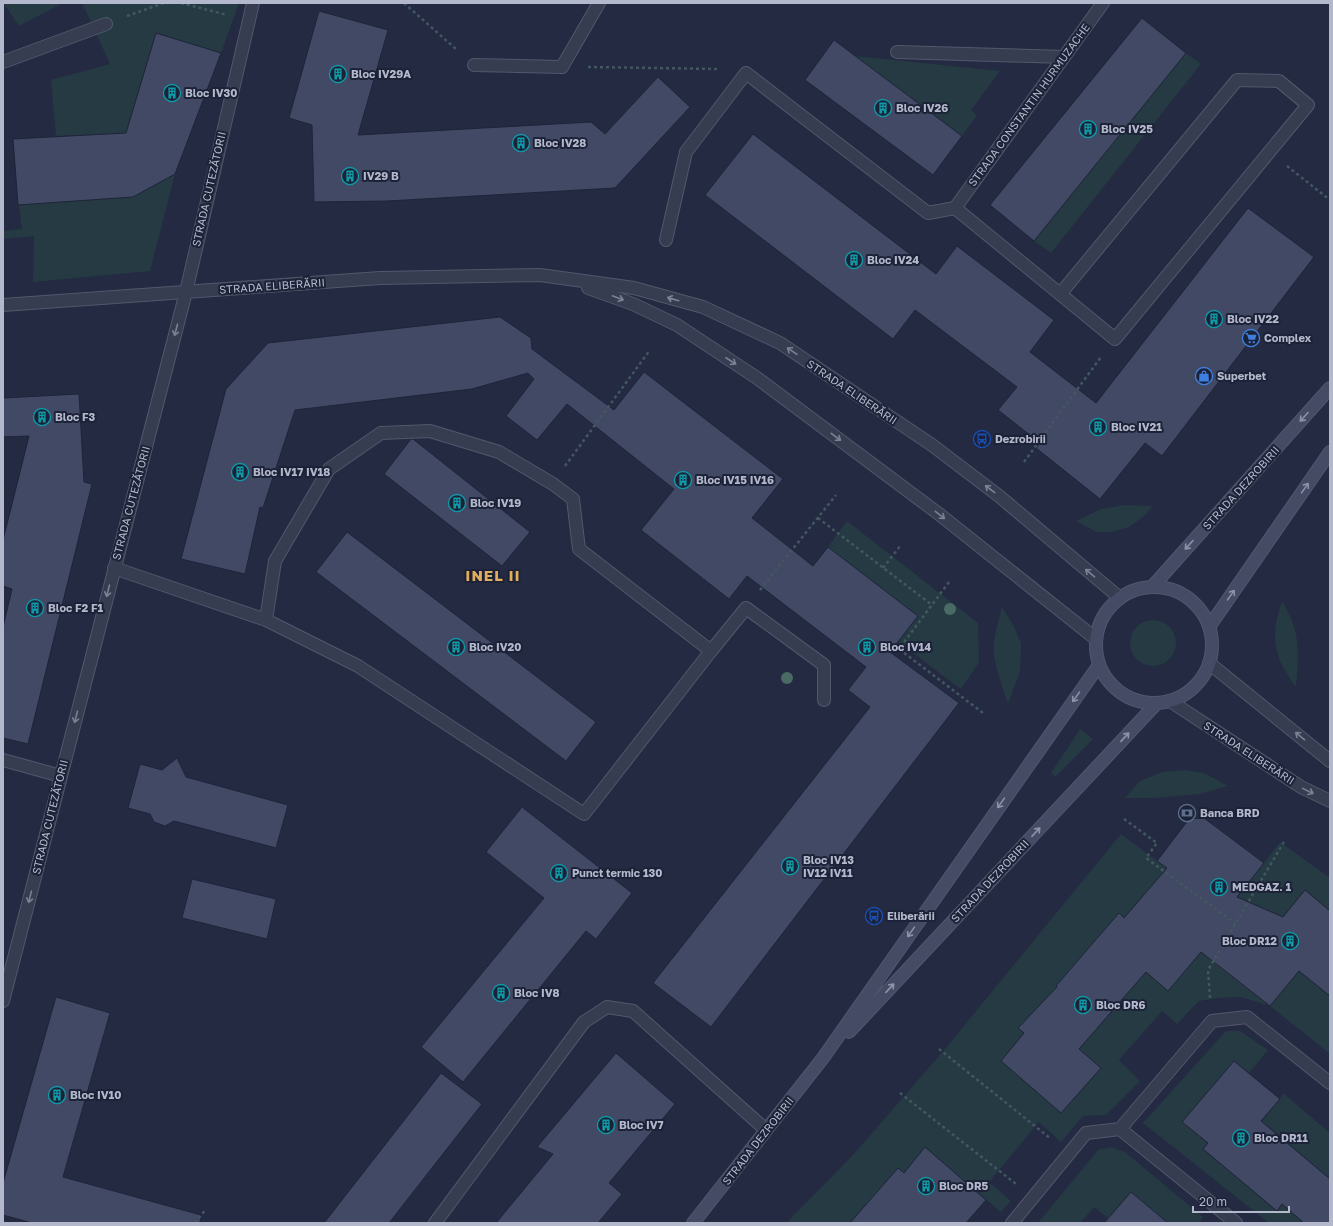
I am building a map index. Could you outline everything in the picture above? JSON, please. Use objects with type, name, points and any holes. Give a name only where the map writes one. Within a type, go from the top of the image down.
[{"type":"main road","name":"STRADA DEZROBIRII","points":[[1152,587],[1330,388]]},
{"type":"main road","points":[[1209,627],[1330,452]]},
{"type":"main road","points":[[1152,587],[1168,589],[1183,595],[1195,604],[1204,616],[1212,638],[1212,649],[1209,663],[1203,676],[1194,687],[1182,696],[1170,701],[1157,703],[1143,702],[1128,697],[1115,688],[1105,676],[1099,665],[1096,652],[1096,639],[1100,623],[1108,609],[1120,598],[1135,590],[1152,587]]},
{"type":"main road","name":"STRADA DEZROBIRII","points":[[693,1223],[823,1058],[1099,665]]},
{"type":"main road","name":"STRADA DEZROBIRII","points":[[823,1058],[1157,703]]},
{"type":"street","name":"STRADA CUTEZĂTORII","points":[[3,1001],[186,292],[253,3]]},
{"type":"street","points":[[474,66],[562,67],[599,3]]},
{"type":"street","name":"STRADA CONSTANTIN HURMUZACHE","points":[[955,208],[1103,3]]},
{"type":"street","points":[[3,62],[106,24]]},
{"type":"street","points":[[897,52],[1064,57]]},
{"type":"street","points":[[666,240],[686,152],[746,73],[928,213],[955,208],[1061,293],[1114,339],[1308,105],[1279,81],[1237,80],[1061,293]]},
{"type":"street","name":"STRADA ELIBERĂRII","points":[[540,275],[597,290],[633,304],[677,325],[758,378],[939,514],[1096,639]]},
{"type":"street","name":"STRADA ELIBERĂRII","points":[[3,305],[380,278],[540,275],[634,288],[703,307],[780,343],[938,450],[998,496],[1120,598]]},
{"type":"street","points":[[266,620],[275,561],[329,469],[381,433],[430,431],[498,452],[552,484],[573,499],[579,549],[711,651]]},
{"type":"street","points":[[114,568],[266,620],[358,666],[584,814],[746,608],[824,665],[824,700]]},
{"type":"street","points":[[1209,663],[1330,761]]},
{"type":"street","name":"STRADA ELIBERĂRII","points":[[1170,701],[1301,787],[1330,802]]},
{"type":"street","points":[[3,760],[61,776]]},
{"type":"street","points":[[435,1223],[584,1022],[607,1007],[633,1011],[766,1130]]},
{"type":"street","points":[[1120,1130],[1212,1021],[1247,1017],[1330,1083]]},
{"type":"street","points":[[1012,1223],[1086,1133],[1120,1130],[1236,1223]]},
{"type":"path","points":[[106,24],[164,3]]},
{"type":"path","points":[[181,3],[249,20]]},
{"type":"path","points":[[404,3],[474,66]]},
{"type":"path","points":[[562,67],[733,70],[746,73]]},
{"type":"path","points":[[1269,151],[1330,200]]},
{"type":"path","points":[[1024,462],[1114,339]]},
{"type":"path","points":[[552,484],[650,350]]},
{"type":"path","points":[[746,608],[836,495]]},
{"type":"path","points":[[818,518],[932,605]]},
{"type":"path","points":[[883,568],[900,545]]},
{"type":"path","points":[[949,582],[899,649],[983,712]]},
{"type":"path","points":[[1124,819],[1157,843],[1146,858],[1235,923]]},
{"type":"path","points":[[1212,1021],[1208,970],[1285,840]]},
{"type":"path","points":[[939,1049],[1069,1154]]},
{"type":"path","points":[[900,1093],[1033,1197]]},
{"type":"path","points":[[195,1223],[206,1208]]},
{"type":"shaded area","points":[[3,3],[63,3],[19,26]]},
{"type":"shaded area","points":[[82,3],[239,3],[221,53],[156,33],[126,133],[56,136],[51,80],[110,64]]},
{"type":"shaded area","points":[[1186,53],[1201,64],[1051,253],[1034,241]]},
{"type":"shaded area","points":[[855,56],[1000,71],[971,110],[977,115],[962,136]]},
{"type":"shaded area","points":[[175,174],[150,271],[33,282],[34,236],[3,239],[3,231],[22,229],[19,205],[133,197]]},
{"type":"shaded area","points":[[1124,505],[1153,506],[1143,517],[1129,527],[1112,532],[1096,532],[1076,521],[1101,509]]},
{"type":"shaded area","points":[[847,521],[978,623],[979,662],[961,689],[898,642],[918,616],[828,547]]},
{"type":"shaded area","points":[[1282,601],[1293,623],[1296,633],[1298,663],[1296,687],[1282,666],[1276,646],[1276,625]]},
{"type":"shaded area","points":[[1002,607],[1013,625],[1021,643],[1020,672],[1008,704],[1000,681],[994,656],[994,644]]},
{"type":"shaded area","points":[[1148,620],[1158,620],[1166,624],[1172,630],[1176,638],[1176,648],[1172,656],[1166,662],[1158,666],[1148,666],[1140,662],[1134,656],[1130,648],[1130,638],[1134,630],[1140,624]]},
{"type":"shaded area","points":[[1080,729],[1093,739],[1055,777],[1051,773]]},
{"type":"shaded area","points":[[1184,770],[1204,773],[1228,786],[1200,794],[1155,798],[1125,798],[1140,781],[1162,772]]},
{"type":"shaded area","points":[[1121,834],[1226,912],[1280,842],[1330,878],[1330,1054],[1270,1006],[1241,997],[1199,1001],[1177,1024],[1162,1011],[1119,1060],[1140,1081],[1106,1115],[1083,1116],[1061,1142],[1039,1122],[989,1182],[1011,1201],[1001,1212],[969,1185],[965,1189],[934,1163],[938,1158],[925,1148],[904,1173],[898,1168],[886,1181],[868,1215],[861,1210],[850,1223],[786,1223],[853,1155],[945,1049]]},
{"type":"shaded area","points":[[1226,1031],[1240,1031],[1268,1050],[1249,1073],[1234,1061],[1182,1122],[1208,1143],[1203,1149],[1277,1210],[1282,1204],[1304,1223],[1269,1223],[1143,1123]]},
{"type":"shaded area","points":[[1283,1093],[1330,1133],[1330,1179],[1269,1127],[1257,1127],[1280,1099]]},
{"type":"shaded area","points":[[1111,1147],[1125,1152],[1203,1217],[1199,1223],[1168,1223],[1131,1192],[1108,1218],[1094,1207],[1080,1223],[1038,1223],[1098,1150]]},
{"type":"building","points":[[319,11],[388,30],[358,135],[591,122],[605,134],[658,77],[690,107],[615,188],[388,201],[314,202],[312,125],[289,118]]},
{"type":"building","name":"Bloc IV25","points":[[1142,18],[1186,53],[1034,241],[990,205]]},
{"type":"building","name":"Bloc IV30","points":[[156,33],[221,53],[175,174],[133,197],[18,205],[13,139],[126,133]]},
{"type":"building","name":"Bloc IV26","points":[[834,40],[962,136],[933,175],[805,80]]},
{"type":"building","points":[[753,134],[936,274],[957,246],[1054,320],[1030,352],[1096,403],[1248,208],[1314,257],[1162,456],[1145,443],[1100,499],[1036,448],[1040,443],[998,410],[1017,387],[915,310],[893,339],[705,195]]},
{"type":"building","points":[[500,317],[531,338],[532,349],[614,410],[644,372],[783,479],[752,518],[813,566],[828,547],[918,616],[890,652],[959,703],[711,1027],[653,983],[870,707],[848,690],[866,667],[747,576],[729,599],[641,530],[674,489],[567,404],[537,440],[506,416],[534,379],[528,373],[472,389],[295,410],[263,508],[260,507],[245,574],[181,559],[226,389],[268,343]]},
{"type":"building","name":"Bloc F2 F1","points":[[79,394],[84,482],[92,484],[28,744],[3,738],[3,627],[12,589],[3,586],[3,540],[29,436],[3,437],[3,398]]},
{"type":"building","name":"Bloc IV19","points":[[411,439],[413,439],[530,532],[502,566],[384,474]]},
{"type":"building","name":"Bloc IV20","points":[[347,532],[596,722],[566,761],[316,572]]},
{"type":"building","points":[[177,758],[186,777],[288,805],[276,848],[174,821],[165,826],[154,822],[150,814],[128,808],[140,764],[162,770]]},
{"type":"building","points":[[522,807],[632,893],[596,939],[586,931],[463,1082],[421,1047],[544,898],[486,852]]},
{"type":"building","points":[[1204,818],[1264,863],[1237,897],[1283,917],[1305,890],[1330,911],[1330,996],[1299,971],[1270,1006],[1201,952],[1168,991],[1146,972],[1079,1049],[1101,1068],[1061,1113],[1001,1061],[1024,1033],[1018,1028],[1057,987],[1056,986],[1119,913],[1124,918],[1167,868],[1157,861],[1189,819]]},
{"type":"building","points":[[192,879],[276,899],[267,939],[182,918]]},
{"type":"building","name":"Bloc IV10","points":[[56,997],[110,1013],[63,1177],[201,1215],[200,1223],[32,1223],[3,1215],[3,1183]]},
{"type":"building","name":"Bloc IV7","points":[[616,1053],[675,1104],[609,1183],[622,1194],[598,1223],[496,1223],[553,1154],[537,1147]]},
{"type":"building","name":"Bloc DR11","points":[[1234,1061],[1280,1099],[1261,1121],[1330,1179],[1330,1223],[1304,1223],[1282,1204],[1277,1211],[1203,1149],[1208,1143],[1182,1122]]},
{"type":"building","points":[[441,1073],[482,1104],[389,1223],[324,1223]]},
{"type":"building","name":"Bloc DR5","points":[[925,1147],[986,1200],[966,1223],[850,1223],[898,1168],[904,1173]]},
{"type":"building","points":[[1131,1192],[1168,1223],[1104,1223]]},
{"type":"place","name":"Bloc IV29A","points":[[338,74]]},
{"type":"place","name":"Bloc IV30","points":[[172,93]]},
{"type":"place","name":"Bloc IV26","points":[[883,108]]},
{"type":"place","name":"Bloc IV25","points":[[1088,129]]},
{"type":"place","name":"Bloc IV28","points":[[521,143]]},
{"type":"place","name":"IV29 B","points":[[350,176]]},
{"type":"place","name":"Bloc IV24","points":[[854,260]]},
{"type":"place","name":"Bloc IV22","points":[[1214,319]]},
{"type":"place","name":"Complex","points":[[1251,338]]},
{"type":"place","name":"Superbet","points":[[1204,376]]},
{"type":"place","name":"Bloc F3","points":[[42,417]]},
{"type":"place","name":"Bloc IV21","points":[[1098,427]]},
{"type":"place","name":"Dezrobirii","points":[[982,439]]},
{"type":"place","name":"Bloc IV17 IV18","points":[[240,472]]},
{"type":"place","name":"Bloc IV15 IV16","points":[[683,480]]},
{"type":"place","name":"Bloc IV19","points":[[457,503]]},
{"type":"place","name":"Bloc F2 F1","points":[[35,608]]},
{"type":"place","name":"Bloc IV20","points":[[456,647]]},
{"type":"place","name":"Bloc IV14","points":[[867,647]]},
{"type":"place","name":"Banca BRD","points":[[1187,813]]},
{"type":"place","name":"Bloc IV13 IV12 IV11","points":[[790,866]]},
{"type":"place","name":"Punct termic 130","points":[[559,873]]},
{"type":"place","name":"MEDGAZ. 1","points":[[1219,887]]},
{"type":"place","name":"Eliberării","points":[[874,916]]},
{"type":"place","name":"Bloc DR12","points":[[1290,941]]},
{"type":"place","name":"Bloc IV8","points":[[501,993]]},
{"type":"place","name":"Bloc DR6","points":[[1083,1005]]},
{"type":"place","name":"Bloc IV10","points":[[57,1095]]},
{"type":"place","name":"Bloc IV7","points":[[606,1125]]},
{"type":"place","name":"Bloc DR11","points":[[1241,1138]]},
{"type":"place","name":"Bloc DR5","points":[[926,1186]]},
{"type":"district","name":"INEL II","points":[[493,576]]}]
